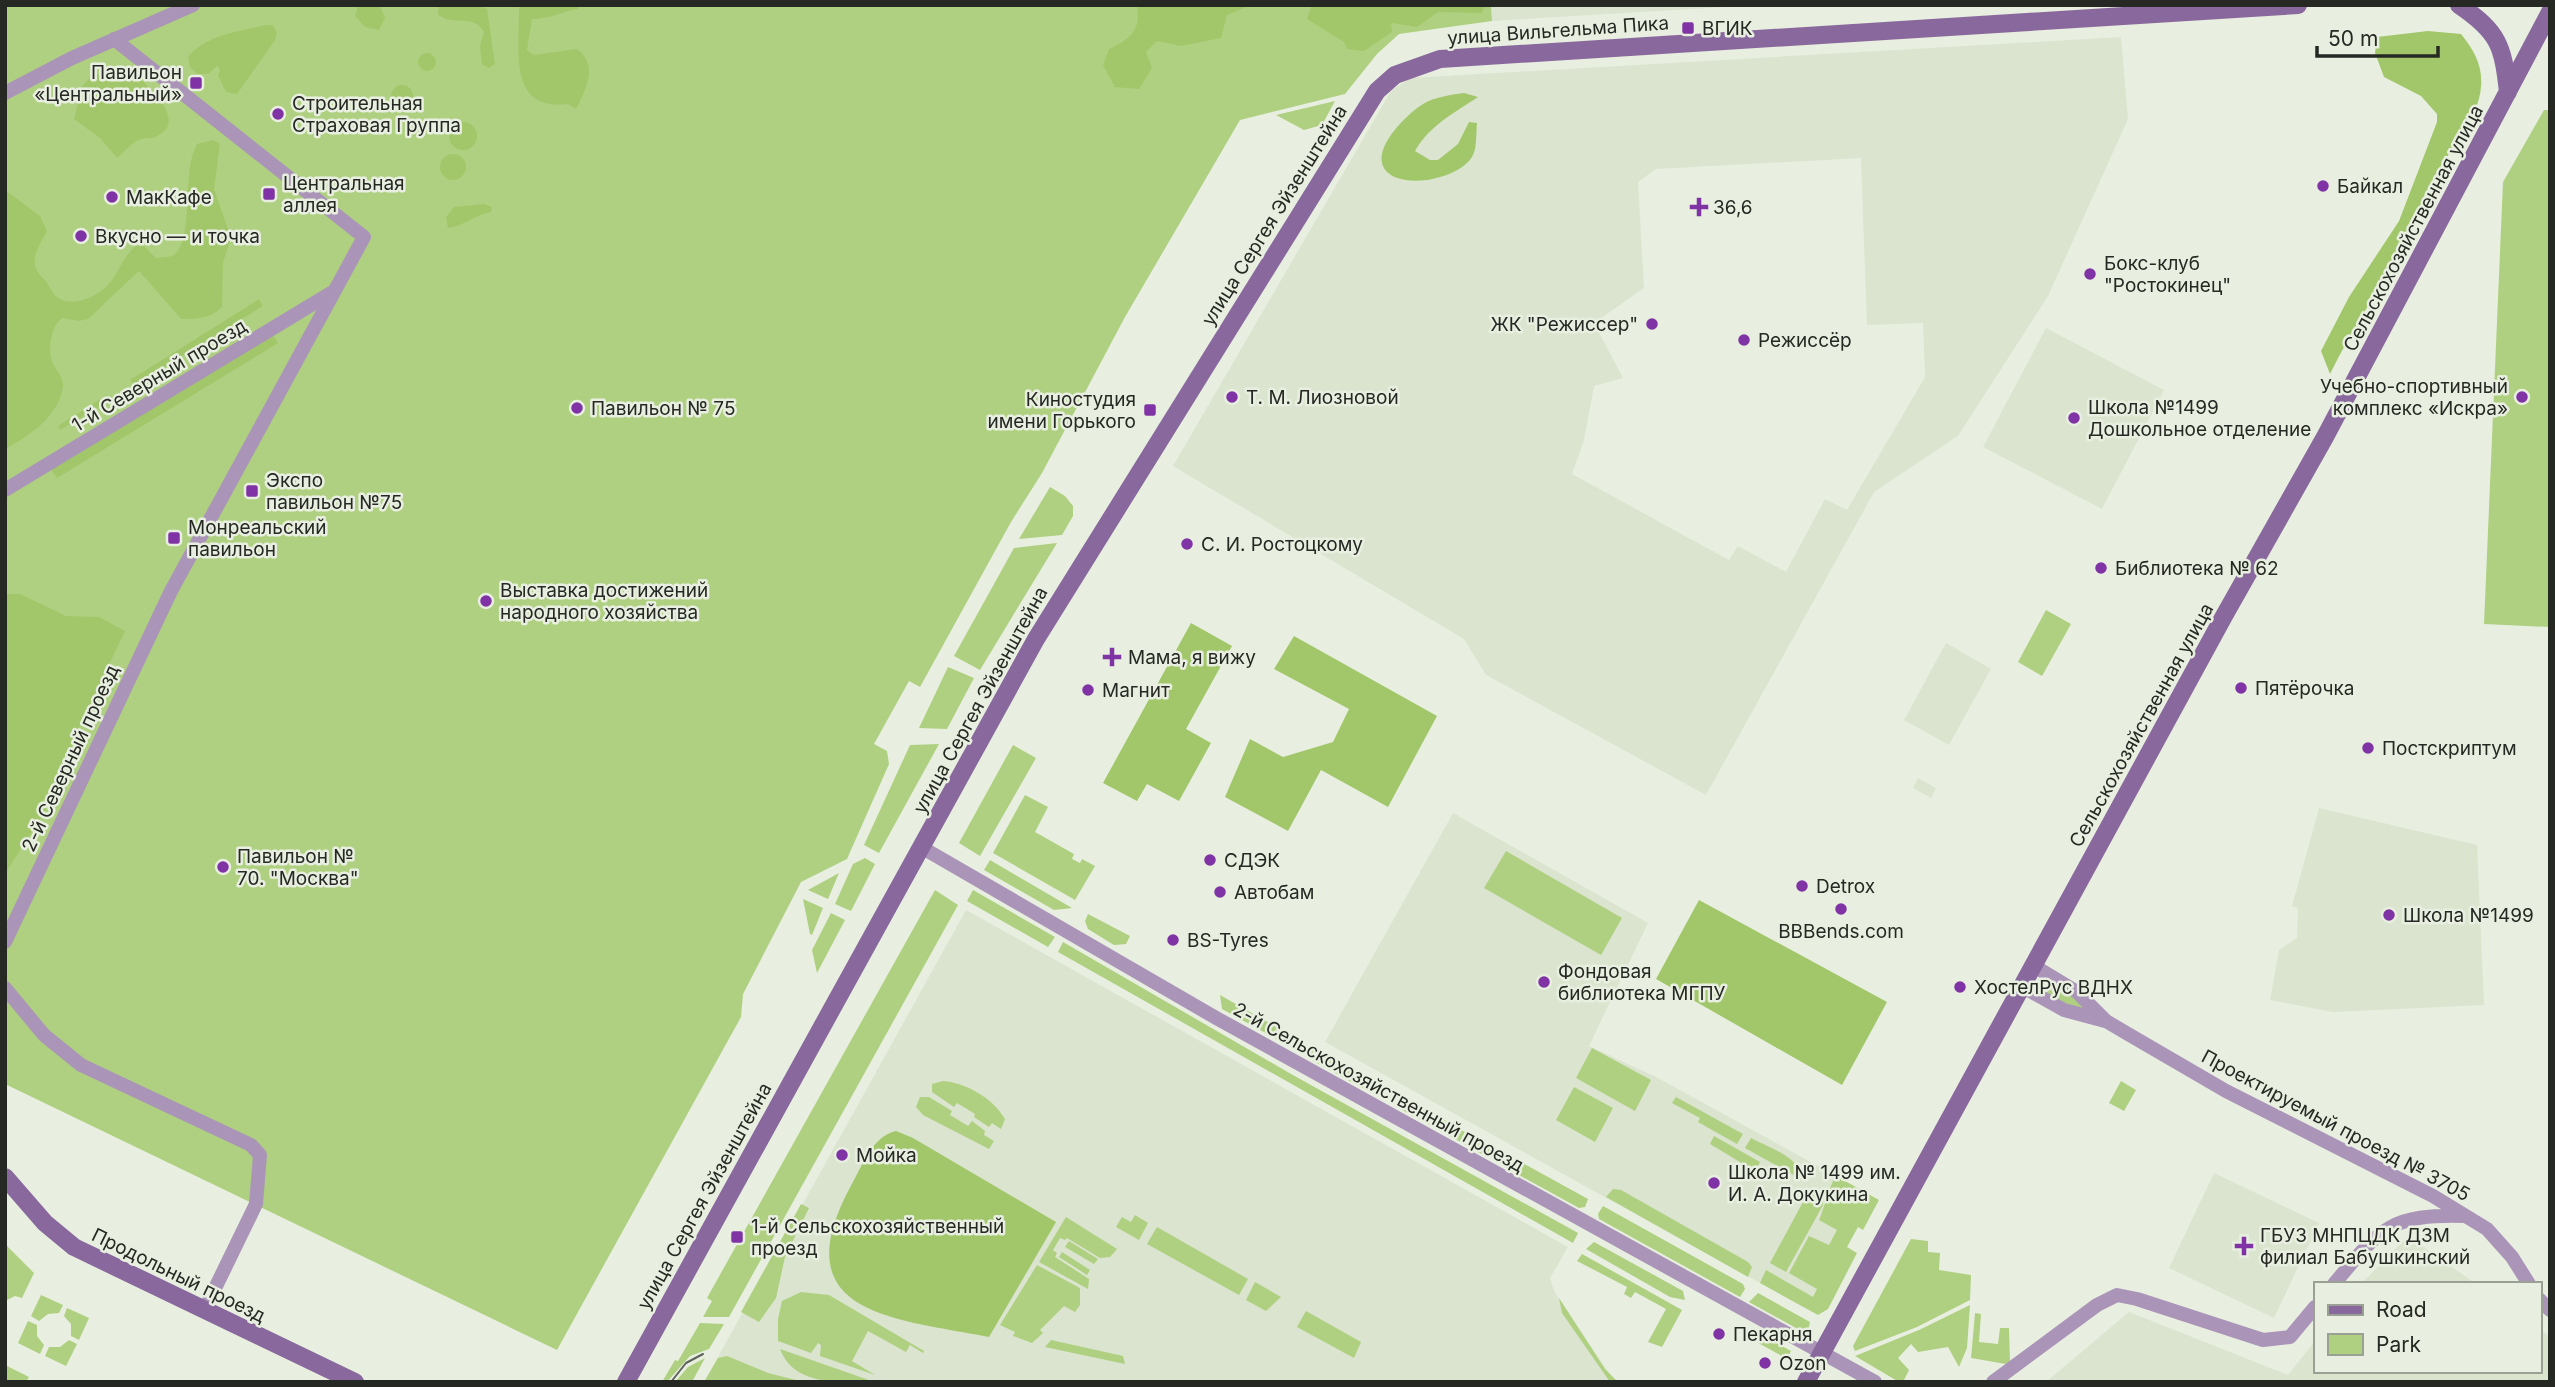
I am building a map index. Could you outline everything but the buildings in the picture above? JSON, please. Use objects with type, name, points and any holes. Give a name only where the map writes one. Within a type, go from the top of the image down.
[{"type":"main road","name":"улица Вильгельма Пика","points":[[1410,67],[1440,59],[1549,51],[2298,5]]},
{"type":"main road","points":[[2459,5],[2488,26],[2499,42],[2508,92]]},
{"type":"main road","name":"Сельскохозяйственная улица","points":[[1806,1382],[2224,616],[2325,437],[2550,12]]},
{"type":"main road","name":"улица Сергея Эйзенштейна","points":[[626,1382],[1035,639],[1166,433],[1279,244],[1377,91],[1395,75],[1410,67]]},
{"type":"main road","name":"Продольный проезд","points":[[5,1177],[45,1223],[75,1247],[355,1382]]},
{"type":"street","points":[[5,93],[114,39],[193,5]]},
{"type":"street","name":"2-й Северный проезд","points":[[5,942],[172,591],[364,237],[114,39]]},
{"type":"street","name":"1-й Северный проезд","points":[[5,490],[332,292]]},
{"type":"street","name":"2-й Сельскохозяйственный проезд","points":[[921,847],[1217,1019],[1875,1382]]},
{"type":"street","name":"Проектируемый проезд № 3705","points":[[2034,967],[2077,992],[2106,1021],[2226,1091],[2487,1229],[2512,1256],[2528,1282]]},
{"type":"street","name":"Проектируемый проезд № 3705","points":[[2023,987],[2064,1010],[2106,1021]]},
{"type":"street","points":[[5,988],[44,1035],[81,1065],[251,1145],[260,1155],[256,1204],[204,1311]]},
{"type":"street","points":[[2336,1282],[2375,1234],[2395,1223],[2427,1215],[2466,1216]]},
{"type":"street","points":[[1993,1382],[2096,1305],[2118,1295],[2263,1340],[2290,1337],[2314,1308]]},
{"type":"shaded area","points":[[1491,5],[1759,5],[1492,21]]},
{"type":"shaded area","points":[[2121,37],[2128,119],[2048,296],[1958,436],[1874,492],[1706,795],[1486,675],[1464,639],[1173,466],[1391,91],[1410,78]],"holes":[[[1861,158],[1867,325],[1923,323],[1925,377],[1847,510],[1825,499],[1786,572],[1738,546],[1729,560],[1572,474],[1584,440],[1594,386],[1623,378],[1594,323],[1644,288],[1638,182],[1656,169]]]},
{"type":"shaded area","name":"Школа №1499 Дошкольное отделение","points":[[2046,328],[2164,390],[2102,509],[1983,447]]},
{"type":"shaded area","points":[[1946,643],[1991,669],[1949,745],[1904,720]]},
{"type":"shaded area","points":[[1918,778],[1936,788],[1931,798],[1913,788]]},
{"type":"shaded area","name":"Школа №1499","points":[[2319,808],[2477,845],[2484,1005],[2333,1012],[2270,1000],[2279,950],[2297,938],[2298,908],[2292,906]]},
{"type":"shaded area","points":[[1453,813],[1648,923],[1589,1046],[1656,1077],[1871,1195],[1807,1309],[1325,1042]]},
{"type":"shaded area","points":[[966,910],[1568,1247],[1550,1278],[1554,1291],[1615,1382],[704,1382]]},
{"type":"shaded area","name":"ГБУЗ МНПЦДК ДЗМ филиал Бабушкинский","points":[[2214,1173],[2319,1223],[2274,1318],[2169,1268]]},
{"type":"shaded area","points":[[2408,1236],[2473,1282],[2363,1282]]},
{"type":"shaded area","points":[[2129,1312],[2288,1375],[2314,1342],[2314,1373],[2541,1373],[2541,1330],[2550,1336],[2550,1382],[2046,1382]]},
{"type":"green space","name":"Выставка достижений народного хозяйства","points":[[5,5],[1491,5],[1492,21],[1399,34],[1377,54],[1345,94],[1240,120],[1125,317],[1042,473],[1011,522],[920,687],[909,681],[874,744],[887,751],[889,764],[847,859],[801,882],[743,994],[741,1017],[557,1350],[5,1084]]},
{"type":"green space","points":[[375,5],[381,8],[385,18],[379,30],[365,27],[355,16],[358,6]]},
{"type":"green space","points":[[439,5],[475,5],[487,9],[495,64],[489,68],[482,64],[480,46],[484,32],[479,26],[468,21],[444,18],[438,14]]},
{"type":"green space","points":[[519,5],[579,5],[578,9],[532,19],[527,50],[534,55],[577,49],[584,55],[588,62],[588,78],[576,109],[568,104],[548,104],[534,98],[526,87],[519,57]]},
{"type":"green space","points":[[1137,5],[1251,5],[1227,15],[1221,38],[1181,46],[1157,41],[1146,52],[1152,68],[1139,89],[1115,87],[1103,65],[1109,49],[1133,33],[1138,14]]},
{"type":"green space","points":[[1312,5],[1485,5],[1482,13],[1438,12],[1417,27],[1391,23],[1392,32],[1364,51],[1347,49],[1344,42],[1307,19]]},
{"type":"green space","points":[[272,25],[277,32],[275,40],[237,94],[226,92],[218,76],[220,69],[217,66],[208,74],[197,74],[190,67],[188,57],[204,44],[224,35]]},
{"type":"green space","points":[[2428,31],[2461,34],[2466,40],[2474,52],[2481,72],[2479,100],[2468,124],[2427,190],[2399,254],[2330,374],[2321,351],[2349,297],[2399,221],[2437,122],[2437,114],[2421,96],[2384,77],[2375,53],[2377,37]]},
{"type":"green space","points":[[423,53],[431,53],[436,62],[434,69],[423,71],[418,66],[418,58]]},
{"type":"green space","points":[[94,74],[140,78],[165,108],[168,124],[164,131],[155,137],[136,141],[117,158],[100,138],[74,119],[82,86]]},
{"type":"green space","points":[[402,85],[412,92],[413,96],[406,106],[402,107],[392,100],[391,96],[398,86]]},
{"type":"green space","points":[[1464,93],[1478,97],[1435,127],[1415,151],[1430,160],[1438,160],[1458,144],[1469,122],[1477,123],[1474,152],[1467,163],[1446,175],[1420,181],[1396,177],[1387,172],[1382,164],[1382,154],[1385,144],[1399,125],[1428,102]]},
{"type":"green space","points":[[1335,101],[1322,125],[1304,130],[1276,115]]},
{"type":"green space","name":"Учебно-спортивный комплекс «Искра»","points":[[2544,110],[2550,110],[2550,627],[2484,624],[2503,182]]},
{"type":"green space","points":[[463,122],[473,126],[477,136],[473,146],[463,150],[453,146],[449,136],[453,126]]},
{"type":"green space","points":[[213,140],[220,144],[214,189],[231,238],[223,262],[222,307],[208,316],[181,319],[139,271],[88,319],[79,321],[62,318],[53,331],[50,348],[52,362],[63,383],[60,397],[41,424],[5,449],[5,190],[40,216],[47,231],[35,256],[35,262],[36,268],[53,293],[63,300],[83,300],[107,286],[136,246],[144,246],[156,258],[177,252],[185,230],[192,156],[197,144]]},
{"type":"green space","points":[[453,154],[462,158],[466,167],[462,176],[453,180],[444,176],[440,167],[444,158]]},
{"type":"green space","points":[[484,204],[492,207],[491,212],[448,228],[446,217],[454,207]]},
{"type":"green space","points":[[259,299],[263,306],[135,385],[130,380]]},
{"type":"green space","points":[[273,335],[278,343],[57,478],[51,470]]},
{"type":"green space","points":[[107,395],[109,401],[60,430],[58,426]]},
{"type":"green space","points":[[1050,487],[1065,496],[1073,506],[1073,516],[1062,535],[1019,539]]},
{"type":"green space","points":[[1057,543],[980,670],[954,656],[1014,548]]},
{"type":"green space","points":[[5,594],[20,594],[66,616],[99,617],[125,631],[76,734],[55,795],[5,874]]},
{"type":"green space","points":[[2046,610],[2071,624],[2042,676],[2018,662]]},
{"type":"green space","points":[[1191,623],[1232,646],[1186,729],[1211,743],[1179,801],[1147,784],[1137,801],[1103,783]]},
{"type":"green space","points":[[1294,636],[1437,716],[1388,807],[1321,770],[1288,831],[1225,797],[1250,739],[1283,757],[1333,742],[1349,709],[1274,669]]},
{"type":"green space","points":[[948,667],[974,678],[947,729],[919,728]]},
{"type":"green space","points":[[939,744],[879,853],[864,845],[910,745]]},
{"type":"green space","points":[[1013,745],[1036,758],[980,856],[959,843]]},
{"type":"green space","points":[[1025,795],[1048,807],[1035,832],[1074,854],[1072,859],[1080,863],[1082,859],[1095,866],[1075,900],[993,853]]},
{"type":"green space","points":[[1506,851],[1622,918],[1601,955],[1484,888]]},
{"type":"green space","points":[[865,858],[875,864],[851,911],[835,904],[853,864]]},
{"type":"green space","points":[[990,860],[1072,908],[1054,910],[984,870]]},
{"type":"green space","points":[[839,873],[828,899],[808,890]]},
{"type":"green space","points":[[935,890],[958,905],[729,1317],[703,1317],[712,1301],[707,1298]]},
{"type":"green space","points":[[973,890],[1055,937],[1048,947],[967,901]]},
{"type":"green space","points":[[803,899],[823,908],[812,935],[810,934]]},
{"type":"green space","points":[[1699,900],[1887,1002],[1842,1085],[1656,979]]},
{"type":"green space","points":[[831,913],[845,920],[817,973],[812,950]]},
{"type":"green space","points":[[1088,914],[1130,936],[1126,944],[1114,945],[1088,929],[1085,921]]},
{"type":"green space","points":[[1063,942],[1291,1074],[1578,1233],[1573,1243],[1058,952]]},
{"type":"green space","points":[[2053,982],[2075,994],[2092,1014],[2045,996]]},
{"type":"green space","points":[[1220,995],[1301,1041],[1295,1047],[1289,1046],[1222,1009]]},
{"type":"green space","points":[[1311,1047],[1383,1086],[1376,1092],[1368,1091],[1313,1061],[1310,1055]]},
{"type":"green space","points":[[1592,1048],[1651,1080],[1635,1111],[1576,1078]]},
{"type":"green space","points":[[943,1081],[970,1088],[986,1098],[1005,1119],[1001,1129],[992,1123],[989,1127],[974,1117],[975,1114],[957,1103],[954,1107],[932,1092],[932,1084]]},
{"type":"green space","points":[[2121,1081],[2136,1090],[2124,1111],[2109,1103]]},
{"type":"green space","points":[[1574,1087],[1613,1108],[1595,1142],[1556,1120]]},
{"type":"green space","points":[[1398,1094],[1448,1122],[1442,1132],[1402,1110],[1398,1104]]},
{"type":"green space","points":[[920,1097],[929,1097],[952,1111],[950,1115],[968,1126],[972,1121],[985,1131],[984,1135],[994,1141],[989,1149],[923,1115],[916,1107]]},
{"type":"green space","points":[[1676,1097],[1743,1134],[1737,1144],[1698,1122],[1700,1118],[1672,1103]]},
{"type":"green space","points":[[1454,1126],[1496,1149],[1494,1152],[1482,1154],[1448,1135]]},
{"type":"green space","points":[[896,1131],[913,1138],[1056,1222],[989,1337],[884,1315],[857,1302],[838,1284],[830,1260],[834,1226],[853,1182],[870,1152],[881,1139]]},
{"type":"green space","points":[[1714,1136],[1760,1162],[1755,1171],[1710,1144]]},
{"type":"green space","points":[[1751,1138],[1790,1159],[1800,1172],[1801,1179],[1745,1148]]},
{"type":"green space","points":[[1508,1155],[1588,1199],[1585,1207],[1579,1208],[1508,1169],[1505,1161]]},
{"type":"green space","points":[[1836,1176],[1879,1200],[1863,1230],[1858,1227],[1847,1247],[1857,1253],[1828,1309],[1818,1315],[1760,1283],[1766,1270],[1813,1297],[1817,1289],[1789,1273],[1809,1236],[1829,1245],[1837,1230],[1819,1220]]},
{"type":"green space","points":[[1613,1189],[1621,1190],[1748,1262],[1752,1267],[1748,1277],[1606,1197]]},
{"type":"green space","points":[[1810,1189],[1822,1196],[1823,1205],[1786,1272],[1770,1263]]},
{"type":"green space","points":[[801,1204],[809,1208],[785,1257],[776,1298],[759,1322],[741,1312]]},
{"type":"green space","points":[[1603,1206],[1743,1284],[1745,1289],[1740,1297],[1599,1219],[1598,1214]]},
{"type":"green space","points":[[1135,1215],[1148,1223],[1139,1240],[1116,1227],[1122,1217],[1131,1222]]},
{"type":"green space","points":[[1066,1217],[1117,1249],[1110,1257],[1100,1258],[1067,1238],[1060,1238],[1053,1250],[1057,1253],[1055,1257],[1089,1279],[1088,1289],[1039,1262]]},
{"type":"green space","points":[[1157,1227],[1248,1279],[1239,1295],[1147,1244]]},
{"type":"green space","points":[[1911,1239],[1928,1241],[1928,1252],[1940,1253],[1939,1270],[1971,1275],[1970,1300],[1917,1327],[1855,1351],[1853,1346]]},
{"type":"green space","points":[[1069,1241],[1098,1259],[1094,1264],[1065,1247]]},
{"type":"green space","points":[[1594,1242],[1683,1291],[1685,1300],[1670,1297],[1586,1249]]},
{"type":"green space","points":[[5,1244],[34,1273],[22,1298],[15,1296],[5,1301]]},
{"type":"green space","points":[[1062,1252],[1090,1270],[1087,1275],[1059,1257]]},
{"type":"green space","points":[[1582,1254],[1682,1310],[1662,1347],[1648,1342],[1666,1309],[1635,1292],[1631,1298],[1624,1294],[1627,1287],[1577,1261]]},
{"type":"green space","points":[[1037,1265],[1080,1288],[1080,1305],[1075,1312],[1064,1306],[1040,1330],[1043,1333],[1032,1343],[1013,1336],[1015,1332],[1000,1325]]},
{"type":"green space","points":[[1255,1282],[1281,1297],[1266,1311],[1246,1300]]},
{"type":"green space","points":[[801,1292],[829,1295],[924,1351],[923,1353],[910,1345],[906,1352],[868,1331],[852,1361],[875,1375],[820,1356],[821,1345],[818,1343],[811,1353],[778,1341],[778,1319],[782,1301]]},
{"type":"green space","points":[[1758,1293],[1810,1322],[1808,1331],[1796,1328],[1749,1302]]},
{"type":"green space","points":[[41,1295],[63,1305],[59,1313],[48,1314],[39,1321],[31,1316]]},
{"type":"green space","points":[[1559,1298],[1605,1369],[1618,1382],[1610,1382],[1562,1313]]},
{"type":"green space","points":[[1970,1305],[1967,1348],[1959,1367],[1948,1347],[1918,1352],[1911,1344],[1898,1358],[1909,1370],[1903,1382],[1899,1382],[1855,1356],[1919,1330]]},
{"type":"green space","points":[[67,1308],[89,1318],[79,1340],[71,1336],[71,1324],[64,1316]]},
{"type":"green space","points":[[1306,1311],[1361,1342],[1354,1358],[1297,1327]]},
{"type":"green space","points":[[1975,1313],[1981,1314],[1979,1342],[1998,1344],[2000,1328],[2009,1328],[2010,1361],[2006,1364],[1971,1358]]},
{"type":"green space","points":[[28,1321],[37,1325],[37,1336],[44,1345],[40,1354],[18,1343]]},
{"type":"green space","points":[[700,1323],[724,1324],[709,1349],[690,1356],[667,1382],[662,1382],[675,1360],[678,1361]]},
{"type":"green space","points":[[1757,1332],[1791,1351],[1787,1359],[1753,1340]]},
{"type":"green space","points":[[69,1340],[77,1344],[66,1366],[45,1356],[49,1347],[60,1347]]},
{"type":"green space","points":[[1051,1340],[1123,1356],[1125,1364],[1045,1347]]},
{"type":"green space","points":[[780,1349],[874,1382],[834,1382],[807,1376],[787,1361]]},
{"type":"green space","points":[[727,1356],[768,1373],[804,1382],[704,1382],[718,1358]]},
{"type":"green space","points":[[705,1358],[692,1382],[675,1382],[688,1367]]},
{"type":"green space","points":[[7,1366],[29,1377],[26,1382],[5,1382]]},
{"type":"tram line","points":[[671,1382],[686,1363],[703,1354]]},
{"type":"place","name":"ВГИК","points":[[1688,28]]},
{"type":"place","name":"Павильон «Центральный»","points":[[196,83]]},
{"type":"place","name":"Строительная Страховая Группа","points":[[278,114]]},
{"type":"place","name":"Байкал","points":[[2323,186]]},
{"type":"place","name":"Центральная аллея","points":[[269,194]]},
{"type":"place","name":"МакКафе","points":[[112,197]]},
{"type":"place","name":"36,6","points":[[1699,207]]},
{"type":"place","name":"Вкусно — и точка","points":[[81,236]]},
{"type":"place","name":"Бокс-клуб \"Ростокинец\"","points":[[2090,274]]},
{"type":"place","name":"ЖК \"Режиссер\"","points":[[1652,324]]},
{"type":"place","name":"Режиссёр","points":[[1744,340]]},
{"type":"place","name":"Т. М. Лиозновой","points":[[1232,397]]},
{"type":"place","name":"Учебно-спортивный комплекс «Искра»","points":[[2522,397]]},
{"type":"place","name":"Павильон № 75","points":[[577,408]]},
{"type":"place","name":"Киностудия имени Горького","points":[[1150,410]]},
{"type":"place","name":"Школа №1499 Дошкольное отделение","points":[[2074,418]]},
{"type":"place","name":"Экспо павильон №75","points":[[252,491]]},
{"type":"place","name":"Монреальский павильон","points":[[174,538]]},
{"type":"place","name":"С. И. Ростоцкому","points":[[1187,544]]},
{"type":"place","name":"Библиотека № 62","points":[[2101,568]]},
{"type":"place","name":"Выставка достижений народного хозяйства","points":[[486,601]]},
{"type":"place","name":"Мама, я вижу","points":[[1112,657]]},
{"type":"place","name":"Пятёрочка","points":[[2241,688]]},
{"type":"place","name":"Магнит","points":[[1088,690]]},
{"type":"place","name":"Постскриптум","points":[[2368,748]]},
{"type":"place","name":"СДЭК","points":[[1210,860]]},
{"type":"place","name":"Павильон № 70. \"Москва\"","points":[[223,867]]},
{"type":"place","name":"Detrox","points":[[1802,886]]},
{"type":"place","name":"Автобам","points":[[1220,892]]},
{"type":"place","name":"BBBends.com","points":[[1841,909]]},
{"type":"place","name":"Школа №1499","points":[[2389,915]]},
{"type":"place","name":"BS-Tyres","points":[[1173,940]]},
{"type":"place","name":"Фондовая библиотека МГПУ","points":[[1544,982]]},
{"type":"place","name":"ХостелРус ВДНХ","points":[[1960,987]]},
{"type":"place","name":"Мойка","points":[[842,1155]]},
{"type":"place","name":"Школа № 1499 им. И. А. Докукина","points":[[1714,1183]]},
{"type":"place","name":"1-й Сельскохозяйственный проезд","points":[[737,1237]]},
{"type":"place","name":"ГБУЗ МНПЦДК ДЗМ филиал Бабушкинский","points":[[2244,1246]]},
{"type":"place","name":"Пекарня","points":[[1719,1334]]},
{"type":"place","name":"Ozon","points":[[1765,1363]]}]
